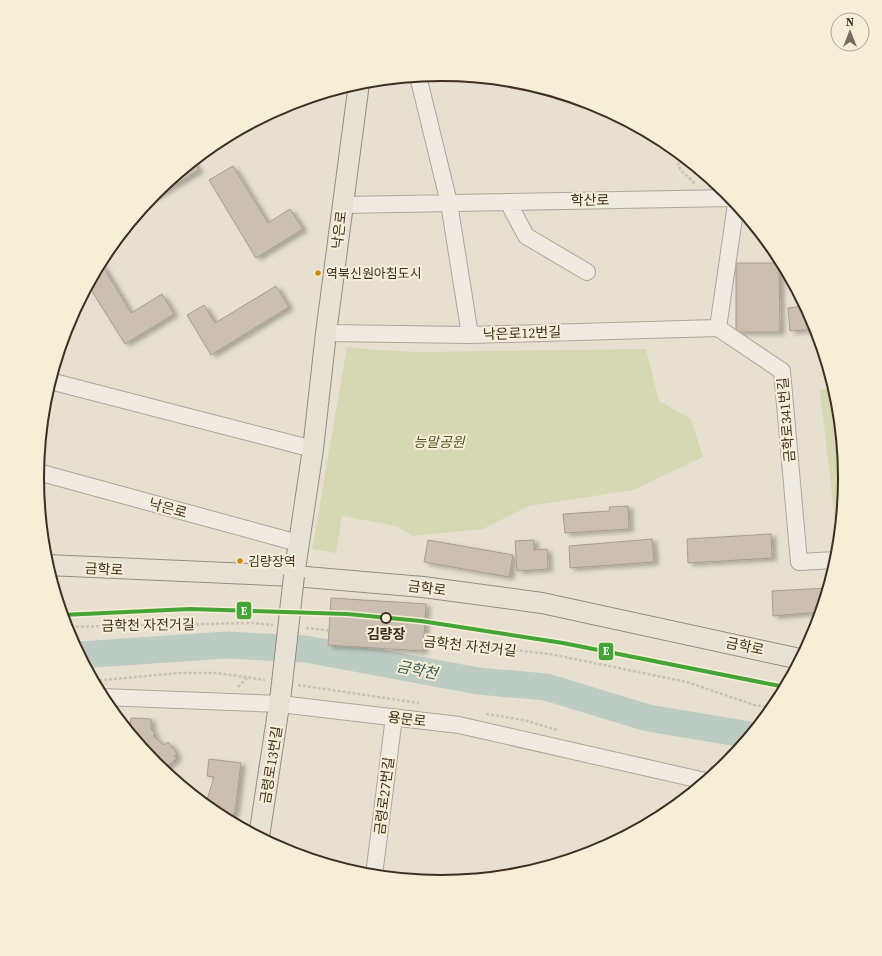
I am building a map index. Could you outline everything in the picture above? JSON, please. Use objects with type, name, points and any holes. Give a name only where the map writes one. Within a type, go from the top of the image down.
[{"type":"main road","name":"낙은로","points":[[294,576],[313,449],[342,205],[358,90]]},
{"type":"main road","name":"금학로","points":[[54,565],[294,576],[424,587],[542,603],[795,658]]},
{"type":"main road","name":"금령로13번길","points":[[260,831],[281,698],[294,576]]},
{"type":"street","points":[[419,82],[449,203],[470,335]]},
{"type":"street","name":"학산로","points":[[342,205],[723,198]]},
{"type":"street","points":[[508,202],[526,236],[587,272]]},
{"type":"street","points":[[718,328],[735,211]]},
{"type":"street","name":"낙은로12번길","points":[[326,334],[470,335],[718,328]]},
{"type":"street","name":"금학로341번길","points":[[718,328],[782,370],[799,562],[829,560]]},
{"type":"street","points":[[56,383],[313,449]]},
{"type":"street","name":"낙은로","points":[[44,474],[298,543]]},
{"type":"street","name":"용문로","points":[[110,697],[281,698],[394,717],[459,725],[699,780]]},
{"type":"street","name":"금령로27번길","points":[[375,869],[394,717]]},
{"type":"path","points":[[677,159],[676,164],[680,171],[693,182],[707,198]]},
{"type":"path","name":"금학천 자전거길","points":[[73,627],[252,623],[276,625]]},
{"type":"path","name":"금학천 자전거길","points":[[300,628],[550,654],[687,682],[754,705],[765,707]]},
{"type":"green space","name":"능말공원","points":[[347,347],[418,352],[646,349],[659,401],[691,419],[703,457],[633,490],[529,506],[483,529],[413,536],[396,526],[342,516],[336,553],[312,549]]},
{"type":"green space","points":[[827,389],[835,426],[838,478],[835,524],[820,390]]},
{"type":"building","points":[[196,166],[199,170],[172,186]]},
{"type":"building","points":[[233,166],[268,223],[290,209],[303,229],[256,258],[209,180]]},
{"type":"building","points":[[736,263],[775,263],[779,270],[780,332],[736,332]]},
{"type":"building","points":[[104,268],[131,313],[162,294],[174,314],[125,344],[91,290]]},
{"type":"building","points":[[276,286],[289,307],[211,355],[187,315],[204,305],[215,323]]},
{"type":"building","points":[[799,307],[809,330],[790,331],[788,308]]},
{"type":"building","points":[[628,506],[629,529],[565,533],[563,514],[610,511],[609,507]]},
{"type":"building","points":[[771,534],[772,558],[688,563],[687,539]]},
{"type":"building","points":[[652,539],[654,562],[570,568],[569,546]]},
{"type":"building","points":[[428,540],[513,555],[509,577],[424,562]]},
{"type":"building","points":[[534,540],[534,550],[547,549],[548,569],[517,571],[515,541]]},
{"type":"building","points":[[822,588],[815,612],[773,616],[772,591]]},
{"type":"building","points":[[331,598],[426,604],[423,651],[328,645]]},
{"type":"building","points":[[131,718],[151,719],[151,729],[155,734],[153,736],[164,745],[168,742],[177,754],[174,756],[177,758],[168,766],[130,725]]},
{"type":"building","points":[[209,759],[241,763],[235,811],[232,816],[207,799],[214,777],[207,776]]},
{"type":"waterway","name":"금학천","points":[[85,655],[226,645],[306,649],[478,681],[546,687],[648,718],[744,734]]},
{"type":"transit line","name":"E","points":[[68,615],[190,609],[347,614],[421,621],[563,643],[779,686]]},
{"type":"place","name":"역북신원아침도시","points":[[318,273]]},
{"type":"place","name":"김량장역","points":[[240,561]]},
{"type":"place","name":"김량장","points":[[386,618]]}]
